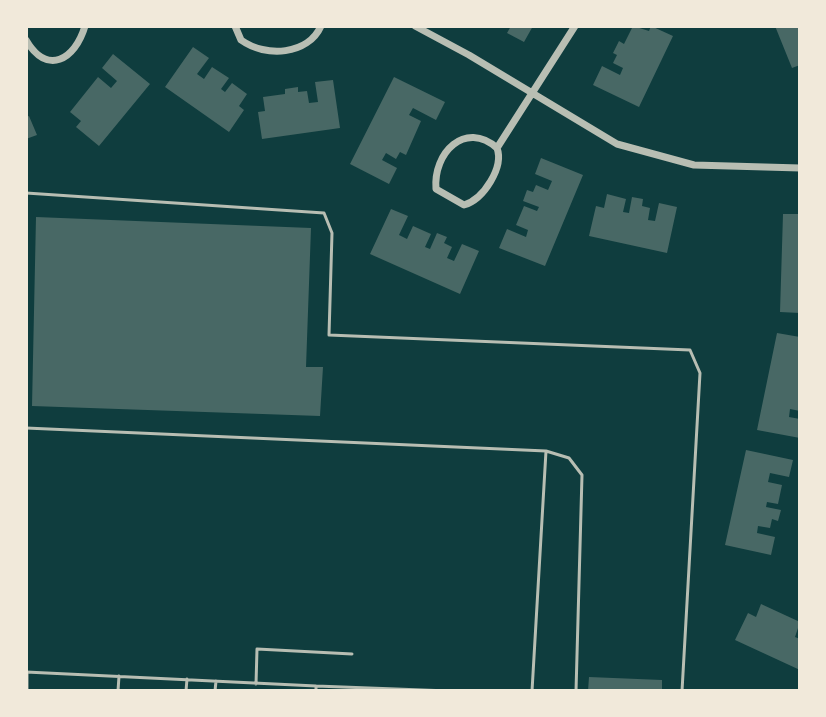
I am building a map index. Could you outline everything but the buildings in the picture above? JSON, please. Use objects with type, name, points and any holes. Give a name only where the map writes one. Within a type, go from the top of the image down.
[{"type":"street","points":[[26,40],[35,55],[47,61],[61,60],[75,48],[85,26]]},
{"type":"street","points":[[235,26],[241,40],[251,48],[283,51],[300,48],[315,39],[321,26]]},
{"type":"street","points":[[415,26],[534,94],[592,132],[643,154],[694,165],[800,168]]},
{"type":"street","points":[[497,148],[482,137],[463,138],[453,143],[438,164],[436,189],[455,203],[472,202],[499,166],[497,148],[575,26]]},
{"type":"lane","points":[[26,193],[324,213],[332,233],[329,335],[690,350],[700,373],[682,691]]},
{"type":"lane","points":[[26,428],[546,451],[569,458],[582,475],[576,691]]},
{"type":"lane","points":[[532,691],[546,451]]},
{"type":"lane","points":[[256,684],[257,649],[352,654]]},
{"type":"lane","points":[[27,691],[27,672],[187,679],[316,689],[449,691]]},
{"type":"lane","points":[[118,691],[119,676]]},
{"type":"lane","points":[[186,691],[187,679]]},
{"type":"lane","points":[[215,691],[216,681]]}]
